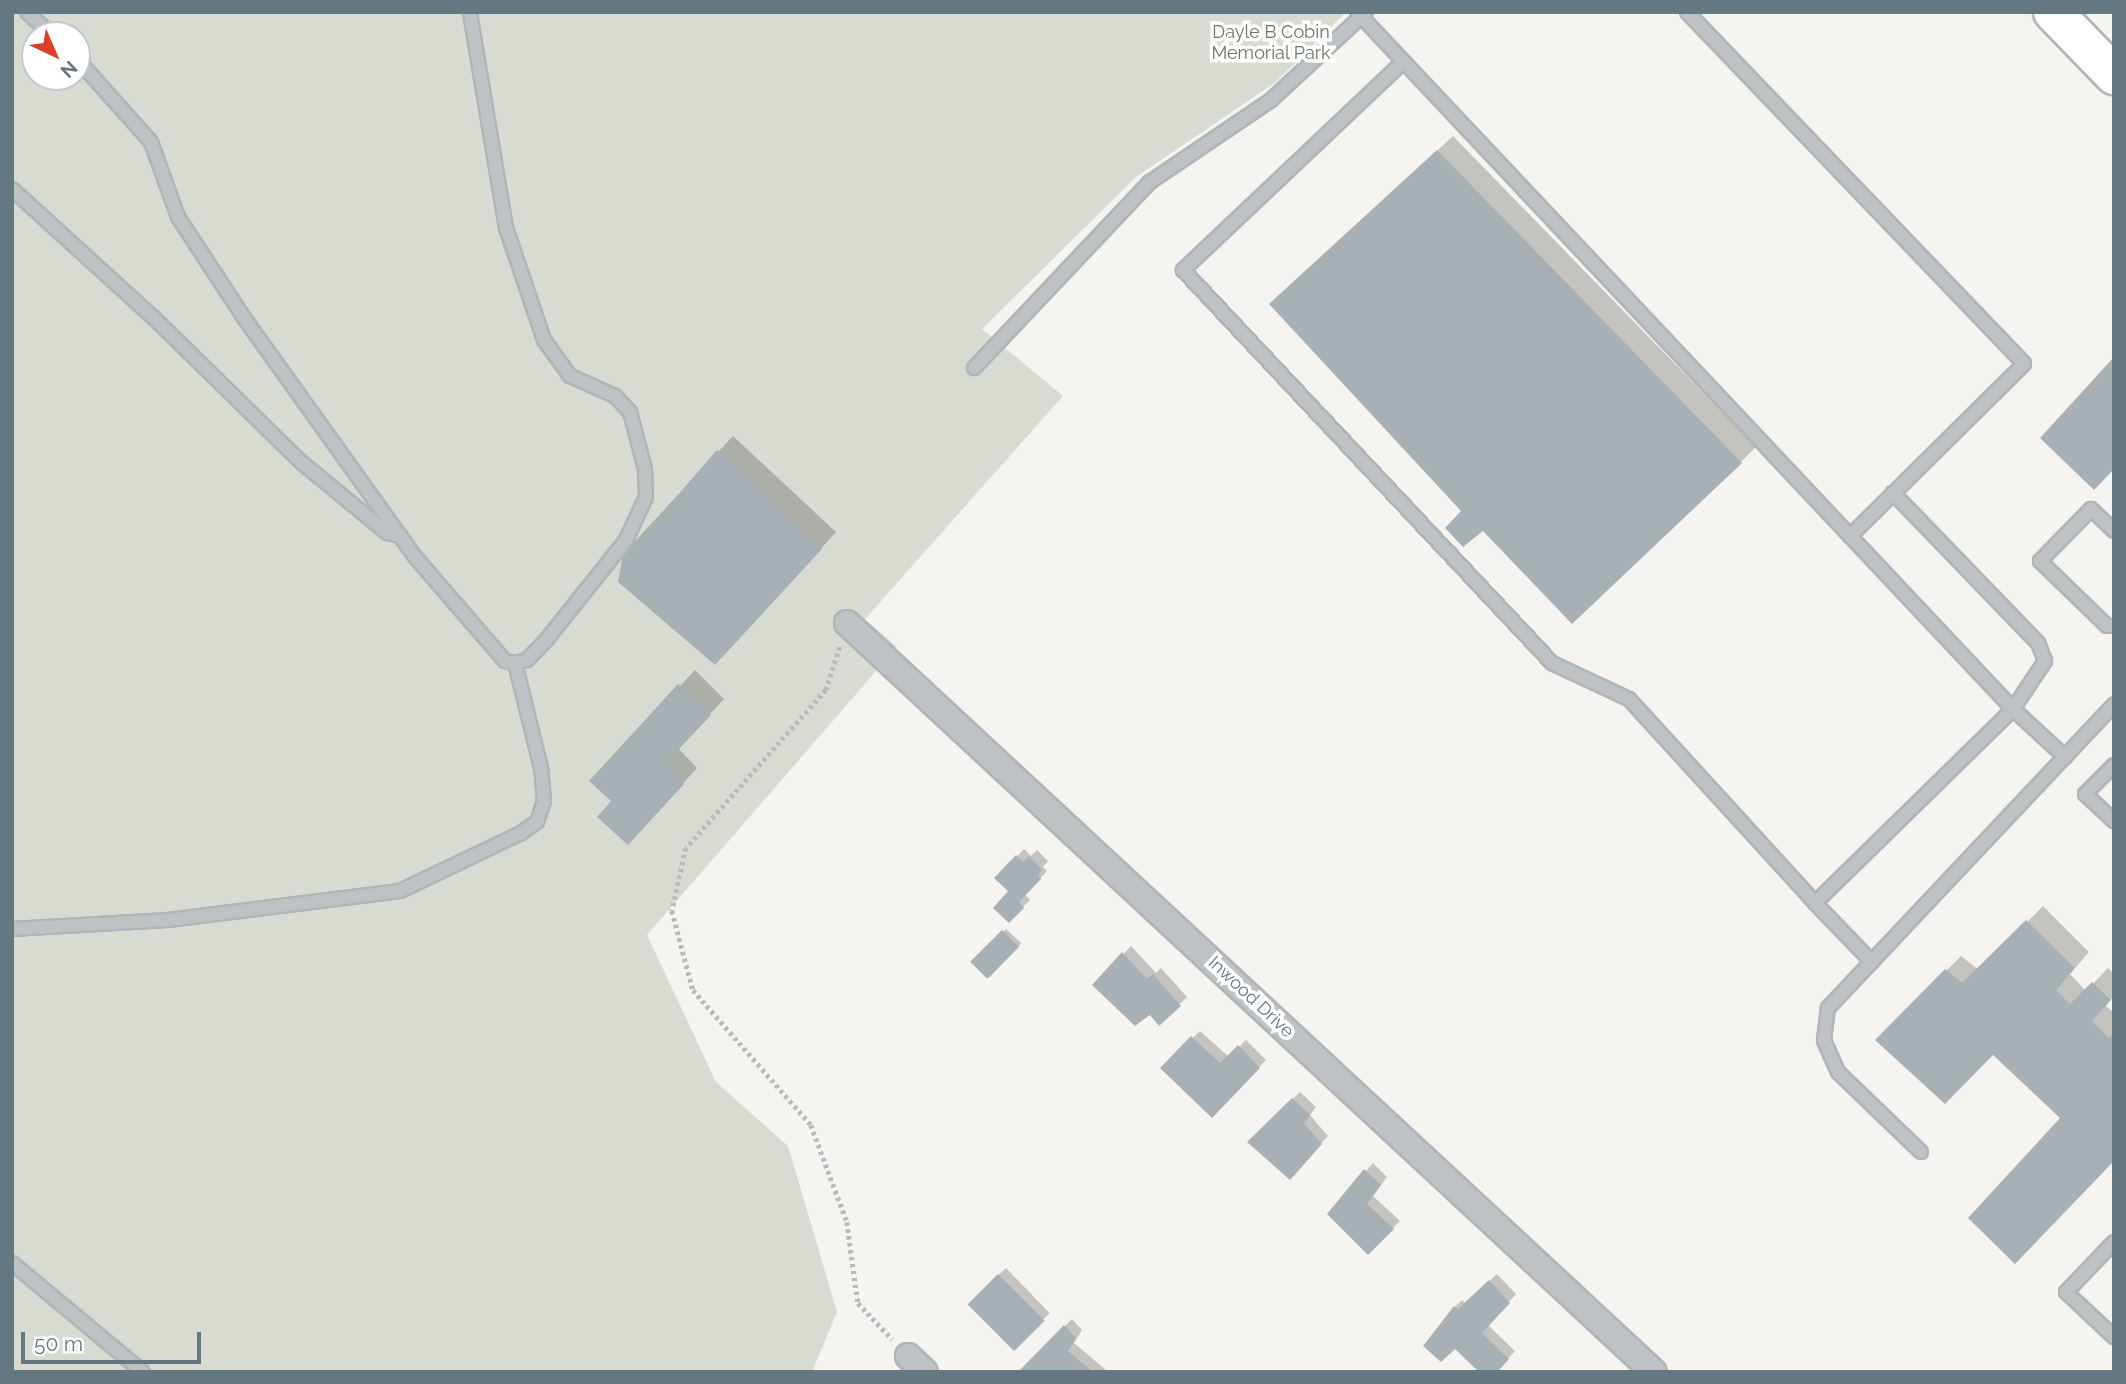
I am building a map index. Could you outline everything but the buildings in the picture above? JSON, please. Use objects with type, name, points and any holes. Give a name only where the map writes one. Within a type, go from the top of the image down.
[{"type":"highway","points":[[2053,12],[2114,75]]},
{"type":"street","name":"Inwood Drive","points":[[847,623],[1654,1372]]},
{"type":"lane","points":[[91,75],[151,142],[178,216],[251,328],[401,536],[505,662],[515,663],[527,660],[547,639],[626,540],[646,497],[645,469],[630,411],[615,396],[570,376],[544,340],[506,228],[470,12]]},
{"type":"lane","points":[[1687,12],[2024,364],[1850,536]]},
{"type":"lane","points":[[974,368],[1150,182],[1271,100],[1361,14],[1403,62],[2013,709],[2065,757]]},
{"type":"lane","points":[[1403,62],[1183,270],[1552,663],[1629,699],[1872,962]]},
{"type":"lane","points":[[12,189],[155,319],[301,462],[387,533],[401,536]]},
{"type":"lane","points":[[1815,902],[2013,709],[2045,661],[2038,643],[1893,493]]},
{"type":"lane","points":[[2114,531],[2091,509],[2040,561],[2107,626],[2114,626]]},
{"type":"lane","points":[[12,929],[168,920],[400,891],[521,833],[537,822],[544,800],[541,768],[515,663]]},
{"type":"lane","points":[[1921,1152],[1838,1072],[1824,1040],[1828,1008],[2114,704]]},
{"type":"lane","points":[[2114,765],[2085,794],[2114,821]]},
{"type":"lane","points":[[2114,1242],[2066,1292],[2114,1337]]},
{"type":"lane","points":[[12,1263],[144,1372]]},
{"type":"path","points":[[847,623],[826,690],[686,848],[672,911],[693,990],[811,1125],[847,1223],[858,1303],[917,1364]]},
{"type":"green space","name":"Dayle B Cobin Memorial Park","points":[[12,12],[1346,12],[1276,82],[1136,177],[982,329],[1063,396],[865,619],[897,647],[647,935],[716,1082],[788,1146],[837,1312],[812,1372],[12,1372]]}]
